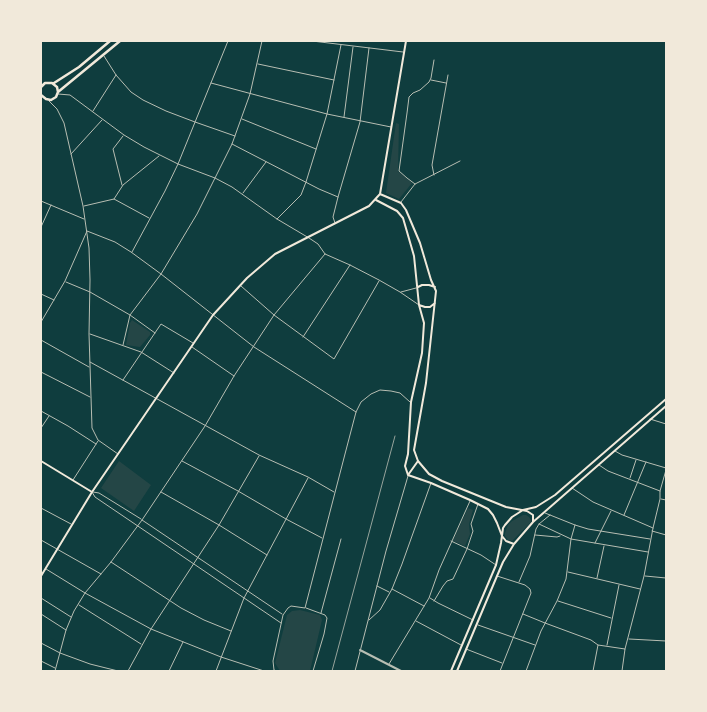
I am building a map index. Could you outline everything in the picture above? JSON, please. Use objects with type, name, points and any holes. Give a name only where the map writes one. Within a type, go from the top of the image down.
[{"type":"highway","points":[[54,84],[79,67],[110,41]]},
{"type":"highway","points":[[41,96],[49,100],[54,99],[58,93],[120,41]]},
{"type":"highway","points":[[41,81],[54,84],[57,87],[58,93]]},
{"type":"highway","points":[[41,87],[45,83]]},
{"type":"main road","points":[[41,576],[92,492],[213,315],[247,278],[276,254],[369,206],[376,200],[380,194],[406,41]]},
{"type":"main road","points":[[380,194],[401,203],[406,210],[420,243],[430,280],[436,291],[426,383],[414,450],[418,461],[429,474],[442,481],[506,507],[531,513],[533,515],[533,522]]},
{"type":"main road","points":[[376,200],[397,211],[403,218],[414,256],[419,305],[424,323],[422,353],[411,402],[408,454],[405,466],[408,475]]},
{"type":"main road","points":[[418,288],[422,285],[435,287]]},
{"type":"main road","points":[[419,305],[430,307],[435,303]]},
{"type":"main road","points":[[451,671],[496,565],[505,525],[512,517],[523,510],[536,507],[555,496],[666,399]]},
{"type":"main road","points":[[458,671],[503,562],[514,544],[533,522],[666,406]]},
{"type":"main road","points":[[41,461],[92,492]]},
{"type":"main road","points":[[408,475],[418,461]]},
{"type":"main road","points":[[408,475],[431,483],[488,509],[497,523],[502,536],[506,541],[514,544]]},
{"type":"street","points":[[131,252],[178,164],[228,41]]},
{"type":"street","points":[[123,345],[130,315],[161,274],[197,214],[232,144],[250,94],[262,41]]},
{"type":"street","points":[[312,41],[404,52]]},
{"type":"street","points":[[277,218],[301,195],[306,182],[327,114],[341,45]]},
{"type":"street","points":[[344,118],[354,46]]},
{"type":"street","points":[[335,224],[333,217],[360,122],[369,48]]},
{"type":"street","points":[[104,55],[116,75],[131,92],[143,100],[194,122],[235,136]]},
{"type":"street","points":[[415,184],[399,171],[406,113],[410,97],[429,82],[434,60]]},
{"type":"street","points":[[257,64],[334,80]]},
{"type":"street","points":[[93,112],[116,75]]},
{"type":"street","points":[[434,174],[432,165],[448,75]]},
{"type":"street","points":[[430,80],[447,83]]},
{"type":"street","points":[[211,82],[327,114],[392,128]]},
{"type":"street","points":[[58,93],[70,95],[124,136],[178,164],[215,178],[318,244],[325,254],[379,280],[419,305]]},
{"type":"street","points":[[49,100],[57,109],[64,123],[83,206],[90,248],[89,334],[92,428],[98,440],[118,454]]},
{"type":"street","points":[[242,119],[317,150]]},
{"type":"street","points":[[71,154],[102,120]]},
{"type":"street","points":[[122,185],[113,149],[124,136]]},
{"type":"street","points":[[232,144],[338,197]]},
{"type":"street","points":[[114,199],[122,185],[160,155]]},
{"type":"street","points":[[401,203],[415,184],[460,161]]},
{"type":"street","points":[[242,194],[266,162]]},
{"type":"street","points":[[83,206],[114,199],[150,219]]},
{"type":"street","points":[[41,201],[85,219]]},
{"type":"street","points":[[41,227],[51,205]]},
{"type":"street","points":[[87,231],[115,242],[131,252],[254,347],[356,412]]},
{"type":"street","points":[[41,322],[65,281],[87,231]]},
{"type":"street","points":[[41,661],[56,670],[66,630],[78,604],[138,526],[205,426],[234,376],[274,315],[325,254]]},
{"type":"street","points":[[303,337],[350,265]]},
{"type":"street","points":[[240,286],[274,315],[334,359],[379,280]]},
{"type":"street","points":[[65,281],[90,292],[130,315],[155,333]]},
{"type":"street","points":[[400,292],[418,288]]},
{"type":"street","points":[[41,294],[54,301]]},
{"type":"street","points":[[122,380],[161,324],[194,344]]},
{"type":"street","points":[[89,334],[141,352],[174,373]]},
{"type":"street","points":[[41,340],[90,367]]},
{"type":"street","points":[[192,347],[234,376]]},
{"type":"street","points":[[90,362],[259,455],[335,493]]},
{"type":"street","points":[[41,372],[91,397]]},
{"type":"street","points":[[305,608],[356,412],[361,402],[380,390],[400,393],[411,402]]},
{"type":"street","points":[[41,412],[96,444]]},
{"type":"street","points":[[41,428],[49,415]]},
{"type":"street","points":[[650,419],[666,424]]},
{"type":"street","points":[[73,480],[98,440]]},
{"type":"street","points":[[614,450],[620,455],[666,469],[644,576],[625,650],[622,671]]},
{"type":"street","points":[[128,671],[151,628],[219,525],[259,455]]},
{"type":"street","points":[[629,479],[636,460]]},
{"type":"street","points":[[182,461],[323,538]]},
{"type":"street","points":[[624,515],[646,462]]},
{"type":"street","points":[[598,465],[660,491]]},
{"type":"street","points":[[355,671],[408,475]]},
{"type":"street","points":[[216,671],[244,598],[308,478]]},
{"type":"street","points":[[368,621],[380,610],[392,589],[431,483]]},
{"type":"street","points":[[572,488],[612,510],[653,528]]},
{"type":"street","points":[[92,492],[99,493],[142,520],[284,615]]},
{"type":"street","points":[[92,492],[95,497],[281,624]]},
{"type":"street","points":[[161,492],[267,555]]},
{"type":"street","points":[[660,499],[666,500]]},
{"type":"street","points":[[388,665],[429,598],[451,541],[470,500]]},
{"type":"street","points":[[434,601],[447,581],[453,579],[467,549],[473,531],[471,524],[478,503]]},
{"type":"street","points":[[41,508],[72,524]]},
{"type":"street","points":[[594,543],[612,510]]},
{"type":"street","points":[[544,513],[575,525],[651,540]]},
{"type":"street","points":[[519,583],[530,556],[534,535],[539,524],[550,515]]},
{"type":"street","points":[[539,524],[571,539],[648,552]]},
{"type":"street","points":[[526,671],[566,579],[571,539],[575,525]]},
{"type":"street","points":[[652,531],[666,535]]},
{"type":"street","points":[[534,535],[557,537],[560,535]]},
{"type":"street","points":[[321,614],[341,539]]},
{"type":"street","points":[[41,540],[101,574]]},
{"type":"street","points":[[451,541],[496,565]]},
{"type":"street","points":[[597,579],[605,545]]},
{"type":"street","points":[[111,562],[182,608],[204,620],[231,631]]},
{"type":"street","points":[[45,569],[85,594],[151,628],[222,657],[264,671]]},
{"type":"street","points":[[568,572],[641,589]]},
{"type":"street","points":[[497,576],[519,583],[530,589],[531,592],[500,671]]},
{"type":"street","points":[[644,576],[666,578]]},
{"type":"street","points":[[606,646],[619,584]]},
{"type":"street","points":[[377,586],[390,592]]},
{"type":"street","points":[[392,589],[424,606]]},
{"type":"street","points":[[41,598],[72,617]]},
{"type":"street","points":[[429,598],[473,621]]},
{"type":"street","points":[[557,601],[612,618]]},
{"type":"street","points":[[78,604],[142,645]]},
{"type":"street","points":[[274,670],[273,661],[281,624],[284,615],[291,606],[305,608],[325,615],[327,618],[313,671]]},
{"type":"street","points":[[41,614],[66,630]]},
{"type":"street","points":[[523,614],[591,640],[598,645],[625,650]]},
{"type":"street","points":[[415,620],[462,646]]},
{"type":"street","points":[[477,624],[536,645]]},
{"type":"street","points":[[628,638],[666,641]]},
{"type":"street","points":[[169,671],[183,641]]},
{"type":"street","points":[[41,643],[60,653],[90,664],[118,671]]},
{"type":"street","points":[[593,671],[598,645]]},
{"type":"street","points":[[466,649],[503,663]]},
{"type":"street","points":[[360,650],[394,669],[402,671]]},
{"type":"shaded area","points":[[396,123],[399,124],[398,171],[412,183],[399,199],[386,193]]},
{"type":"shaded area","points":[[132,320],[150,332],[150,335],[140,347],[126,345]]},
{"type":"shaded area","points":[[119,461],[151,485],[134,511],[101,488]]},
{"type":"shaded area","points":[[468,508],[473,510],[469,524],[470,534],[465,546],[453,541]]},
{"type":"shaded area","points":[[523,515],[529,517],[531,522],[512,541],[508,540],[505,533],[508,525]]},
{"type":"shaded area","points":[[300,610],[320,615],[322,620],[310,671],[280,671],[275,663],[287,615],[292,611]]},
{"type":"railway","points":[[332,671],[395,436]]}]
